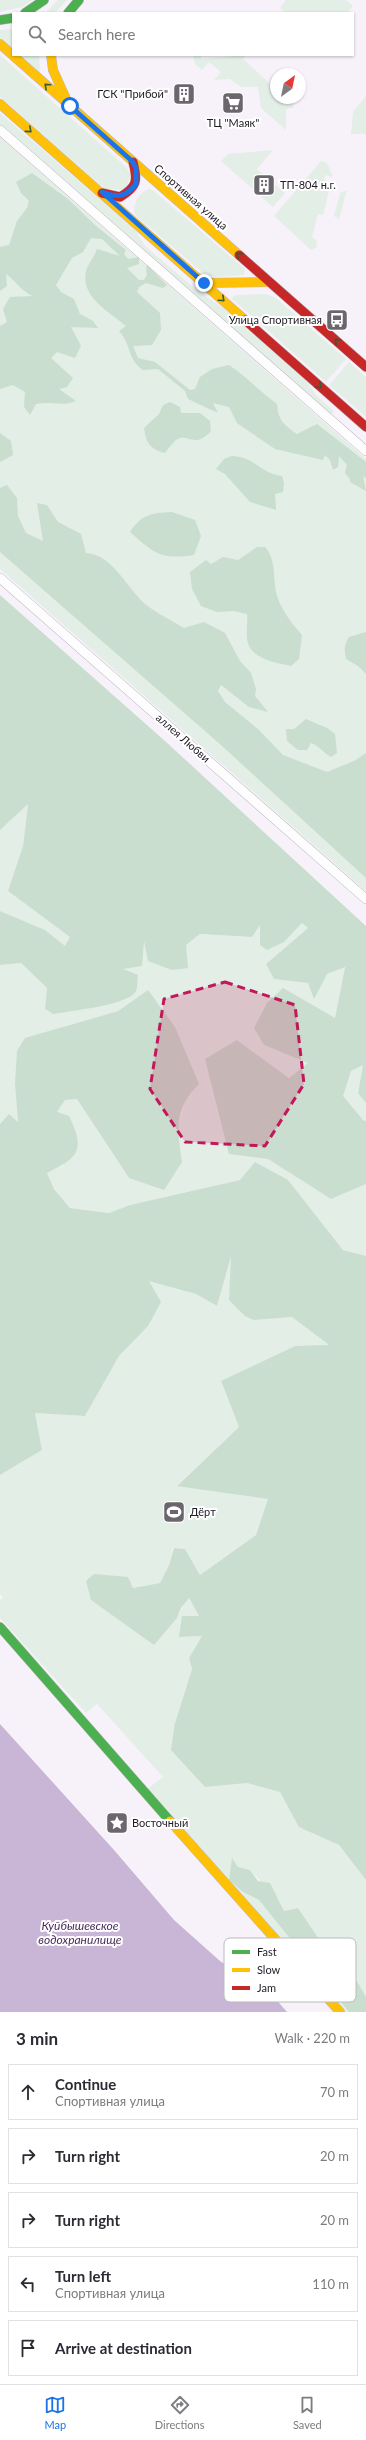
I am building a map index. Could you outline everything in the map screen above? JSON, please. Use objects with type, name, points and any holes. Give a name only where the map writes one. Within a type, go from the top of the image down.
[{"type":"main road","points":[[26,12],[44,0]]},
{"type":"main road","points":[[69,12],[79,0]]},
{"type":"main road","points":[[0,20],[12,18]]},
{"type":"main road","name":"Спортивная улица","points":[[0,44],[12,55]]},
{"type":"main road","name":"Спортивная улица","points":[[14,56],[366,367]]},
{"type":"main road","points":[[51,56],[53,70],[59,87],[70,106]]},
{"type":"main road","points":[[0,104],[102,192],[366,427]]},
{"type":"main road","points":[[102,192],[120,197],[132,190],[138,177],[136,168],[132,161]]},
{"type":"main road","points":[[204,283],[269,282]]},
{"type":"main road","points":[[0,1627],[272,1938]]},
{"type":"main road","points":[[331,2002],[340,2012]]},
{"type":"street","points":[[0,130],[366,451]]},
{"type":"street","name":"аллея Любви","points":[[0,578],[366,899]]},
{"type":"highlighted area","points":[[225,982],[295,1005],[304,1084],[265,1146],[185,1142],[150,1089],[164,999]]},
{"type":"shaded area","points":[[0,0],[33,0],[22,7],[0,12]]},
{"type":"shaded area","points":[[58,0],[67,0],[56,12],[46,12]]},
{"type":"shaded area","points":[[286,0],[346,0],[353,6],[348,12],[284,12],[280,8]]},
{"type":"shaded area","points":[[12,29],[12,48],[0,38],[0,30]]},
{"type":"shaded area","points":[[0,55],[126,167],[131,175],[125,190],[105,189],[0,97]]},
{"type":"shaded area","points":[[21,56],[39,56],[40,72]]},
{"type":"shaded area","points":[[193,56],[201,56],[201,59],[245,56],[243,59],[270,84],[270,104],[293,104],[293,108],[286,109],[286,130],[261,108],[258,87],[241,87],[230,79],[214,80],[221,72],[209,62],[202,70],[195,64]]},
{"type":"shaded area","points":[[366,96],[366,134],[351,134],[353,112]]},
{"type":"shaded area","points":[[0,113],[135,230],[145,246],[199,292],[222,307],[307,382],[317,396],[334,411],[329,417],[0,127]]},
{"type":"shaded area","points":[[0,137],[366,459],[366,891],[0,569]]},
{"type":"shaded area","points":[[273,150],[257,169],[285,193],[273,207],[221,161],[228,154]]},
{"type":"shaded area","points":[[321,161],[327,163],[333,177],[325,175],[324,185],[330,187],[323,215],[318,214],[312,237],[316,240],[317,247],[311,250],[274,216]]},
{"type":"shaded area","points":[[149,189],[154,191],[245,269],[244,275],[216,277],[203,273],[135,215],[135,203],[142,193]]},
{"type":"shaded area","points":[[347,190],[339,219],[334,216],[340,193]]},
{"type":"shaded area","points":[[266,294],[276,298],[346,359],[326,382],[231,298],[236,295]]},
{"type":"shaded area","points":[[349,362],[366,377],[366,417],[329,385]]},
{"type":"shaded area","points":[[28,803],[23,846],[8,891],[70,937],[65,947],[45,930],[0,911],[0,830]]},
{"type":"shaded area","points":[[302,923],[308,928],[266,964],[274,979],[308,983],[345,966],[335,1019],[264,1045],[309,1063],[289,1078],[237,1040],[229,1154],[268,1159],[331,1199],[366,1184],[366,1256],[343,1250],[288,1180],[240,1180],[130,1205],[109,1213],[70,1208],[54,1189],[47,1173],[64,1165],[56,1112],[65,1100],[77,1099],[129,1178],[182,1162],[177,1131],[186,1096],[148,990],[118,1011],[65,1026],[15,1084],[18,1122],[9,1114],[0,1124],[0,965],[21,963],[47,988],[45,1009],[53,1014],[123,1000],[122,969],[143,939],[186,945],[200,934],[252,937],[260,925],[284,942]]},
{"type":"shaded area","points":[[363,1064],[358,1093],[366,1103],[366,1121],[363,1120],[342,1096],[351,1071]]},
{"type":"shaded area","points":[[232,1255],[254,1320],[292,1317],[330,1346],[295,1346],[221,1382],[239,1427],[177,1485],[268,1499],[256,1535],[200,1575],[185,1549],[173,1548],[169,1565],[160,1583],[133,1588],[128,1577],[113,1577],[91,1600],[119,1619],[177,1618],[188,1597],[199,1616],[180,1637],[202,1636],[189,1658],[192,1669],[175,1723],[205,1787],[247,1783],[280,1792],[300,1827],[339,1845],[366,1880],[366,1997],[356,1981],[356,1938],[318,1938],[298,1908],[284,1911],[279,1901],[250,1870],[238,1867],[232,1859],[229,1880],[243,1892],[259,1900],[290,1938],[279,1938],[146,1790],[163,1777],[97,1704],[86,1713],[0,1618],[0,1600],[3,1598],[0,1594],[0,1475],[42,1450],[35,1413],[85,1416],[119,1356],[148,1326],[148,1280],[196,1294],[217,1306]]},
{"type":"shaded area","points":[[336,2002],[341,2002],[349,2012],[345,2012]]},
{"type":"green space","points":[[32,173],[68,199],[96,226],[126,250],[124,254],[128,259],[139,257],[139,264],[127,268],[139,280],[144,280],[147,275],[146,266],[148,266],[167,285],[163,288],[146,283],[139,287],[137,292],[160,313],[161,330],[152,345],[133,346],[138,358],[155,362],[190,390],[195,389],[200,377],[212,369],[229,365],[277,404],[282,422],[292,431],[297,434],[317,424],[366,462],[366,478],[363,476],[366,491],[350,482],[350,479],[345,473],[347,465],[339,456],[338,467],[333,470],[330,460],[325,455],[323,460],[275,449],[237,423],[229,407],[213,403],[218,413],[188,399],[185,391],[158,369],[143,370],[138,366],[119,331],[126,326],[98,303],[87,289],[85,280],[86,271],[97,249],[120,256],[102,239],[91,238],[83,252],[72,258],[56,285],[61,292],[74,299],[80,314],[93,321],[98,328],[71,327],[81,346],[75,358],[57,352],[51,358],[73,378],[67,387],[59,389],[76,401],[67,404],[36,404],[30,415],[24,407],[25,392],[13,385],[0,389],[0,326],[7,322],[3,309],[10,297],[33,296],[26,292],[6,274],[7,286],[0,291],[0,247],[9,245],[17,221],[27,208],[29,201],[21,193],[16,182]]},
{"type":"green space","points":[[170,402],[180,407],[181,413],[200,413],[210,421],[211,431],[205,437],[196,440],[180,438],[172,444],[165,453],[156,450],[150,445],[146,438],[144,428],[159,414],[163,405]]},
{"type":"green space","points":[[0,433],[11,441],[13,455],[0,462]]},
{"type":"green space","points":[[232,456],[247,459],[268,472],[282,476],[284,483],[283,492],[275,494],[276,510],[250,502],[225,474],[216,469],[224,459]]},
{"type":"green space","points":[[7,485],[17,498],[18,516],[26,533],[43,541],[37,503],[47,505],[58,522],[81,534],[86,553],[96,555],[105,560],[149,607],[184,628],[204,622],[225,633],[240,661],[251,673],[256,689],[255,696],[268,712],[249,707],[221,685],[218,691],[225,702],[259,730],[283,755],[327,772],[354,761],[366,753],[366,878],[221,745],[0,552],[0,488]]},
{"type":"green space","points":[[172,512],[195,520],[201,536],[194,555],[173,556],[158,553],[145,545],[130,532],[143,518],[153,514]]},
{"type":"green space","points":[[257,547],[265,547],[269,552],[273,562],[276,592],[280,604],[286,615],[302,635],[299,659],[291,666],[264,659],[253,651],[249,646],[247,639],[247,614],[234,611],[217,612],[201,606],[192,589],[190,572],[206,560],[211,564],[223,557],[238,560]]},
{"type":"green space","points":[[0,595],[165,741],[366,926],[366,1103],[358,1093],[363,1065],[351,1071],[343,1096],[363,1120],[366,1121],[366,1184],[331,1199],[268,1159],[229,1154],[205,1059],[237,1040],[289,1078],[308,1063],[264,1045],[254,1028],[267,1003],[283,988],[335,1018],[345,967],[327,974],[314,999],[308,983],[274,979],[266,964],[308,928],[302,923],[284,942],[267,950],[260,945],[260,925],[252,937],[200,934],[186,945],[188,968],[172,970],[148,961],[144,941],[142,966],[123,969],[138,975],[137,989],[131,996],[111,1004],[53,1014],[45,1009],[47,988],[21,963],[0,965],[0,911],[45,930],[65,946],[70,937],[8,891],[23,846],[28,804],[0,830]]},
{"type":"green space","points":[[366,632],[366,674],[358,666],[346,659],[345,645],[349,637]]},
{"type":"green space","points":[[306,719],[327,728],[335,734],[337,753],[331,757],[311,743],[307,750],[298,750],[287,741],[286,729],[294,729]]},
{"type":"green space","points":[[148,990],[175,1027],[199,1084],[185,1102],[179,1120],[179,1140],[182,1162],[164,1190],[129,1178],[77,1099],[65,1100],[57,1112],[69,1116],[74,1127],[78,1144],[73,1157],[47,1173],[54,1189],[70,1208],[109,1213],[130,1205],[240,1180],[255,1162],[288,1180],[343,1250],[366,1256],[366,1880],[339,1845],[299,1827],[280,1792],[247,1783],[205,1787],[171,1750],[175,1723],[192,1669],[189,1658],[202,1636],[179,1637],[182,1616],[199,1616],[189,1598],[181,1608],[177,1618],[154,1645],[91,1600],[86,1581],[94,1574],[128,1577],[133,1588],[160,1583],[169,1565],[174,1548],[185,1549],[200,1575],[256,1535],[268,1499],[177,1486],[239,1427],[221,1381],[295,1346],[329,1345],[292,1317],[254,1320],[245,1316],[229,1300],[231,1257],[217,1306],[196,1294],[149,1281],[161,1302],[148,1326],[119,1356],[85,1416],[35,1413],[42,1450],[0,1475],[0,1124],[9,1114],[18,1122],[15,1084],[17,1051],[25,1038],[118,1011]]},
{"type":"green space","points":[[232,1858],[238,1867],[250,1870],[258,1881],[270,1883],[284,1911],[298,1908],[318,1938],[290,1938],[259,1900],[243,1892],[229,1880]]},
{"type":"green space","points":[[357,1981],[366,1997],[366,2012],[349,2012],[341,2002],[356,2002]]},
{"type":"water","name":"Куйбышевское водохранилище","points":[[0,1724],[114,1850],[174,1920],[224,1964],[224,2002],[278,2002],[287,2012],[0,2012]]},
{"type":"traffic: fast","points":[[26,12],[44,0]]},
{"type":"traffic: fast","points":[[69,12],[79,0]]},
{"type":"traffic: fast","points":[[0,20],[12,18]]},
{"type":"traffic: fast","points":[[0,1627],[170,1821]]},
{"type":"traffic: slow","points":[[0,44],[12,55]]},
{"type":"traffic: slow","points":[[14,56],[239,255]]},
{"type":"traffic: slow","points":[[51,56],[53,70],[67,101]]},
{"type":"traffic: slow","points":[[0,104],[245,320]]},
{"type":"traffic: slow","points":[[204,283],[269,282]]},
{"type":"traffic: slow","points":[[170,1821],[274,1938]]},
{"type":"traffic: slow","points":[[331,2002],[340,2012]]},
{"type":"traffic: jam","points":[[102,193],[120,197],[130,190],[136,179],[133,162]]},
{"type":"traffic: jam","points":[[239,255],[366,367]]},
{"type":"traffic: jam","points":[[245,320],[366,427]]},
{"type":"place","name":"ГСК \"Прибой\"","points":[[184,94]]},
{"type":"place","name":"ТЦ \"Маяк\"","points":[[233,103]]},
{"type":"place","name":"ТП-804 н.г.","points":[[264,185]]},
{"type":"place","name":"Улица Спортивная","points":[[337,320]]},
{"type":"place","name":"Дёрт","points":[[174,1512]]},
{"type":"place","name":"Восточный","points":[[117,1823]]},
{"type":"route","points":[[70,106],[132,161],[136,168],[138,177],[132,190],[120,197],[102,192],[204,283]]}]
